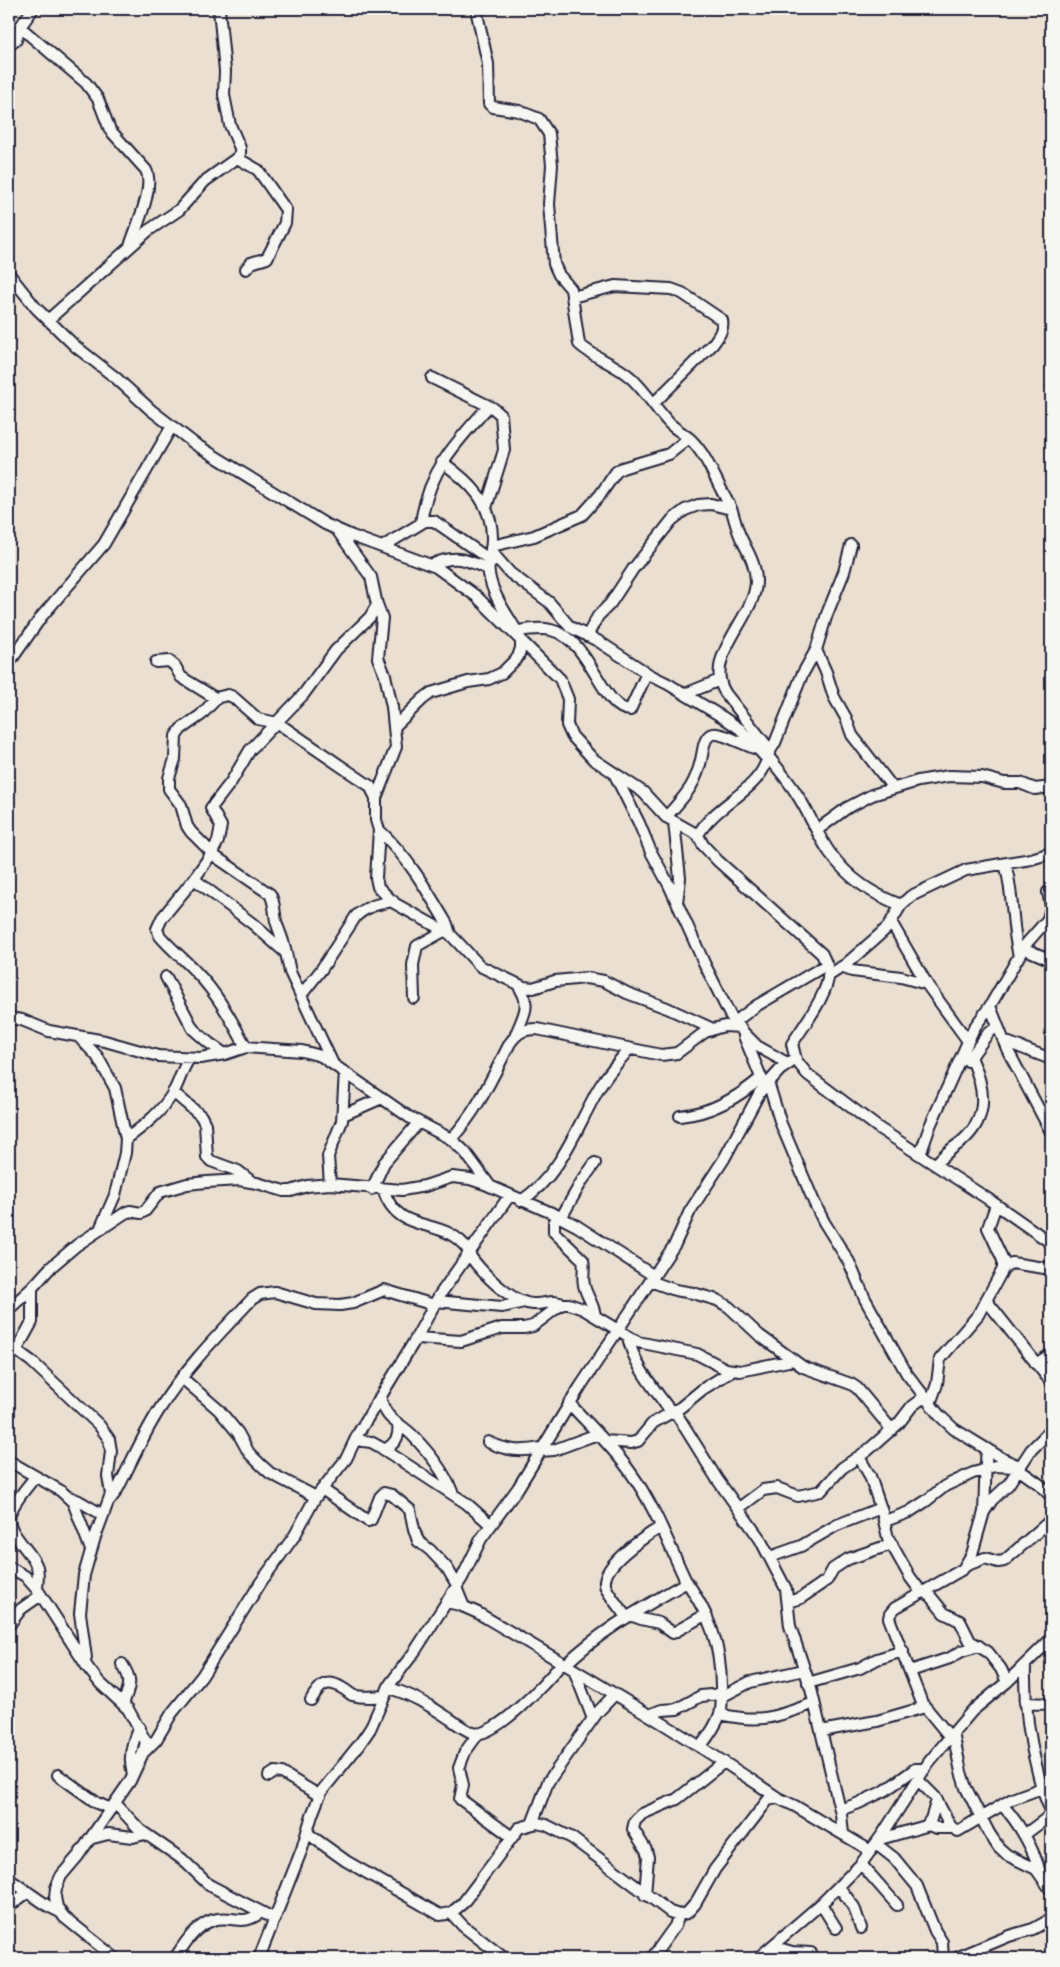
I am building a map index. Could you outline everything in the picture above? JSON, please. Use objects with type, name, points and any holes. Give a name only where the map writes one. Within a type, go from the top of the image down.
[{"type":"street","points":[[9,45],[16,40],[20,27],[33,9]]},
{"type":"street","points":[[48,320],[148,230],[178,210],[205,182],[240,154],[240,148],[230,125],[224,96],[225,71],[219,9]]},
{"type":"street","points":[[476,9],[488,64],[490,104],[493,107],[519,111],[539,118],[549,134],[552,165],[549,204],[554,264],[559,275],[569,286],[578,344],[588,352],[623,372],[654,403],[668,422],[689,438],[702,455],[731,509],[741,539],[750,554],[756,582],[752,601],[730,638],[723,661],[720,686],[767,746],[767,756]]},
{"type":"street","points":[[20,27],[86,83],[98,99],[110,130],[149,175],[148,191],[130,246]]},
{"type":"street","points":[[237,158],[258,170],[281,202],[287,214],[285,223],[267,258],[251,264],[246,269]]},
{"type":"street","points":[[9,274],[23,293],[75,346],[116,378],[151,410],[224,463],[304,512],[337,529],[431,565],[444,572],[476,596],[517,634],[560,679],[568,699],[567,725],[572,736],[593,759],[644,792],[670,820],[698,835],[703,845],[718,861],[756,894],[799,936],[822,954],[829,970],[827,985],[792,1044],[792,1061]]},
{"type":"street","points":[[572,297],[615,286],[671,290],[682,293],[722,320],[723,326],[713,344],[654,403]]},
{"type":"street","points":[[432,378],[489,406],[501,416],[504,450],[486,508]]},
{"type":"street","points":[[421,524],[430,485],[442,462],[489,406]]},
{"type":"street","points":[[9,664],[42,616],[104,544],[172,426]]},
{"type":"street","points":[[492,547],[505,541],[534,536],[582,515],[600,495],[616,472],[622,468],[669,454],[689,438]]},
{"type":"street","points":[[394,727],[422,699],[431,693],[468,682],[489,679],[502,673],[518,657],[521,648],[517,634],[492,587],[489,564],[492,547],[491,524],[486,508],[468,482],[442,462]]},
{"type":"street","points":[[587,636],[598,616],[610,604],[633,569],[672,520],[685,510],[698,505],[711,504],[731,509]]},
{"type":"street","points":[[382,547],[425,521],[434,521],[489,564]]},
{"type":"street","points":[[337,529],[372,577],[377,604],[382,618],[378,658],[386,680],[396,746],[376,798],[376,820],[379,830],[376,878],[378,887],[393,902],[447,933],[480,966],[518,985],[533,988],[555,981],[586,978],[604,981],[627,993],[667,1008],[713,1029]]},
{"type":"street","points":[[698,835],[708,820],[760,773],[775,743],[802,675],[816,650],[844,572],[851,545]]},
{"type":"street","points":[[492,547],[496,557],[510,573],[549,602],[570,627],[613,650],[646,673],[685,694],[740,729],[767,756],[796,792],[830,853],[850,875],[874,894],[901,905]]},
{"type":"street","points":[[431,565],[442,560],[458,558],[489,564],[510,573]]},
{"type":"street","points":[[246,1047],[236,1027],[208,986],[196,971],[160,936],[157,928],[162,918],[194,879],[212,853],[221,826],[211,808],[231,782],[250,750],[278,723],[315,680],[340,645],[370,617],[377,604]]},
{"type":"street","points":[[517,634],[544,628],[570,638],[586,657],[599,683],[623,708],[630,710],[646,673]]},
{"type":"street","points":[[816,650],[834,697],[846,718],[852,734],[894,788]]},
{"type":"street","points":[[156,662],[170,661],[185,680],[217,698]]},
{"type":"street","points":[[685,694],[720,680]]},
{"type":"street","points":[[333,1064],[302,994],[290,972],[270,894],[212,853],[187,826],[181,805],[169,789],[169,778],[175,759],[176,736],[217,698],[228,695],[233,697],[258,719],[278,723],[370,786],[376,798]]},
{"type":"street","points":[[287,712],[288,730]]},
{"type":"street","points":[[677,904],[680,878],[670,820],[696,779],[705,741],[709,735],[714,733],[724,735],[745,746],[757,748]]},
{"type":"street","points":[[614,774],[639,823],[650,852],[669,885],[705,965],[739,1026],[765,1082],[814,1202],[849,1262],[865,1299],[907,1374],[928,1401],[954,1429],[1019,1468],[1051,1496]]},
{"type":"street","points":[[817,830],[846,808],[872,795],[894,788],[949,776],[982,777],[1004,783],[1020,783],[1035,789],[1051,787]]},
{"type":"street","points":[[379,830],[411,864],[447,924],[447,933]]},
{"type":"street","points":[[828,976],[877,937],[901,905],[911,896],[966,870],[1004,864],[1051,853]]},
{"type":"street","points":[[1004,864],[1011,886],[1014,929],[1021,952]]},
{"type":"street","points":[[194,879],[286,952]]},
{"type":"street","points":[[920,1155],[930,1126],[974,1028],[990,1006],[1032,935],[1048,919],[1051,907],[1048,892]]},
{"type":"street","points":[[302,994],[321,970],[356,916],[369,907],[393,902]]},
{"type":"street","points":[[890,922],[926,984],[968,1041]]},
{"type":"street","points":[[414,998],[413,965],[417,946],[447,933]]},
{"type":"street","points":[[1021,952],[1051,960]]},
{"type":"street","points":[[739,1026],[756,1006],[826,965]]},
{"type":"street","points":[[841,967],[852,971],[901,977],[926,984]]},
{"type":"street","points":[[166,977],[193,1028],[209,1043],[225,1054]]},
{"type":"street","points":[[451,1139],[478,1104],[516,1034],[525,1013],[526,1004],[523,992],[518,985]]},
{"type":"street","points":[[990,1006],[1024,1083],[1051,1132]]},
{"type":"street","points":[[9,1018],[22,1020],[49,1031],[105,1041],[150,1055],[189,1059],[225,1054],[246,1047],[302,1051],[321,1056],[419,1122],[451,1139],[465,1152],[490,1186]]},
{"type":"street","points":[[954,1020],[974,1028]]},
{"type":"street","points":[[516,1034],[524,1030],[537,1029],[661,1055],[677,1053],[705,1032],[713,1029],[725,1026],[739,1026],[758,1046],[792,1061],[806,1074],[880,1130],[1051,1243]]},
{"type":"street","points":[[955,1073],[971,1057],[989,1032],[998,1027]]},
{"type":"street","points":[[78,1036],[97,1056],[115,1088],[126,1139],[125,1153],[115,1196],[101,1227]]},
{"type":"street","points":[[1004,1041],[1051,1059]]},
{"type":"street","points":[[521,1201],[534,1192],[555,1169],[604,1081],[629,1049]]},
{"type":"street","points":[[935,1165],[945,1153],[967,1137],[980,1119],[983,1106],[978,1076],[971,1057]]},
{"type":"street","points":[[126,1139],[146,1125],[173,1092],[180,1072],[189,1059]]},
{"type":"street","points":[[680,1116],[702,1113],[712,1109],[765,1082],[792,1061]]},
{"type":"street","points":[[330,1184],[328,1156],[342,1121],[345,1072]]},
{"type":"street","points":[[259,1958],[320,1796],[370,1729],[396,1675],[415,1652],[457,1585],[481,1539],[518,1488],[569,1404],[676,1244],[690,1211],[724,1159],[765,1082]]},
{"type":"street","points":[[173,1092],[201,1116],[205,1124],[207,1157],[211,1161],[238,1171],[253,1182]]},
{"type":"street","points":[[343,1115],[382,1098]]},
{"type":"street","points":[[372,1189],[384,1163],[419,1122]]},
{"type":"street","points":[[595,1163],[554,1222],[554,1232],[583,1260],[584,1284],[593,1304],[595,1316]]},
{"type":"street","points":[[9,1309],[32,1288],[50,1267],[101,1227],[130,1211],[141,1213],[145,1211],[160,1192],[170,1188],[187,1184],[227,1180],[253,1182],[284,1191],[294,1191],[307,1186],[330,1184],[402,1190],[425,1186],[452,1177],[470,1179],[559,1217],[633,1261],[652,1278],[675,1290],[717,1300],[729,1307],[759,1335],[803,1367],[831,1376],[857,1388],[892,1430]]},
{"type":"street","points":[[384,1189],[388,1203],[401,1217],[446,1231],[458,1238],[476,1264],[505,1292],[524,1302],[536,1305],[550,1301],[583,1309],[628,1337],[647,1344],[697,1354],[732,1370],[740,1371],[793,1360]]},
{"type":"street","points":[[143,1752],[156,1740],[172,1713],[202,1676],[261,1582],[294,1535],[319,1492],[340,1469],[380,1397],[417,1338],[435,1303],[510,1195]]},
{"type":"street","points":[[996,1205],[988,1228],[1003,1260],[1003,1269]]},
{"type":"street","points":[[928,1401],[937,1384],[940,1359],[978,1315],[1003,1269],[1012,1263],[1051,1269]]},
{"type":"street","points":[[32,1288],[32,1322],[13,1348],[31,1361],[103,1429],[109,1439],[111,1451],[108,1476],[111,1494],[109,1502]]},
{"type":"street","points":[[88,1668],[83,1646],[80,1613],[84,1574],[103,1515],[124,1479],[147,1429],[182,1378],[203,1352],[252,1299],[266,1292],[275,1292],[323,1306],[353,1303],[384,1290],[435,1303],[502,1307],[524,1302]]},
{"type":"street","points":[[986,1300],[1051,1382]]},
{"type":"street","points":[[417,1338],[461,1341],[502,1328],[533,1326],[552,1310],[564,1304]]},
{"type":"street","points":[[628,1337],[631,1351],[638,1366],[672,1411],[717,1479],[739,1508],[770,1557],[786,1589],[790,1626],[814,1703],[840,1810],[843,1834]]},
{"type":"street","points":[[1036,1364],[1051,1354]]},
{"type":"street","points":[[488,1442],[510,1450],[523,1451],[554,1450],[592,1436],[626,1443],[638,1441],[653,1423],[681,1407],[703,1388],[732,1370]]},
{"type":"street","points":[[182,1378],[219,1410],[238,1433],[249,1453],[270,1473],[319,1492],[368,1521],[373,1515],[382,1494],[387,1492],[392,1495],[410,1510],[418,1541],[447,1568],[457,1585],[457,1590],[464,1607]]},
{"type":"street","points":[[380,1397],[383,1409],[388,1417],[414,1437],[444,1472],[453,1494]]},
{"type":"street","points":[[739,1508],[763,1490],[777,1488],[798,1496],[821,1491],[842,1468],[859,1457],[892,1430],[912,1406],[920,1400],[928,1401]]},
{"type":"street","points":[[569,1404],[621,1460],[645,1495],[705,1615],[718,1648],[721,1696],[720,1714],[716,1724],[700,1747]]},
{"type":"street","points":[[384,1450],[397,1439],[398,1424]]},
{"type":"street","points":[[984,1512],[992,1500],[1008,1485],[1031,1450],[1051,1430]]},
{"type":"street","points":[[355,1440],[371,1442],[384,1450],[466,1503],[491,1526]]},
{"type":"street","points":[[621,1460],[621,1451],[626,1443]]},
{"type":"street","points":[[987,1449],[984,1470],[986,1481],[984,1512],[972,1554],[963,1569],[896,1608],[890,1614],[890,1618],[925,1707],[952,1735],[966,1788],[981,1818],[999,1848],[1007,1855],[1036,1869],[1051,1890]]},
{"type":"street","points":[[859,1457],[870,1476],[881,1508],[888,1538],[910,1577],[944,1613],[958,1618],[967,1638],[988,1652],[1001,1669],[1007,1682]]},
{"type":"street","points":[[9,1461],[61,1491],[73,1502],[91,1550]]},
{"type":"street","points":[[884,1521],[909,1512],[945,1486],[973,1473],[995,1466],[1019,1468]]},
{"type":"street","points":[[35,1477],[11,1509],[9,1524],[38,1569],[39,1593]]},
{"type":"street","points":[[67,1497],[79,1501],[103,1515]]},
{"type":"street","points":[[770,1557],[801,1546],[837,1525],[881,1508]]},
{"type":"street","points":[[965,1566],[985,1558],[998,1562],[1004,1561],[1051,1520]]},
{"type":"street","points":[[661,1527],[644,1537],[613,1564],[605,1580],[606,1587],[628,1616],[659,1623],[674,1633],[705,1615]]},
{"type":"street","points":[[788,1602],[801,1598],[827,1580],[834,1568],[848,1559],[892,1544]]},
{"type":"street","points":[[9,1567],[24,1576],[39,1593],[88,1668],[100,1683],[123,1704],[139,1727],[146,1742],[130,1781],[113,1806],[59,1882],[38,1899]]},
{"type":"street","points":[[512,1837],[460,1799],[463,1785],[459,1768],[465,1752],[478,1734],[500,1724],[546,1682],[567,1666],[583,1648],[628,1616],[687,1582]]},
{"type":"street","points":[[9,1625],[21,1609],[39,1593]]},
{"type":"street","points":[[446,1602],[464,1607],[616,1694],[778,1798],[843,1834],[876,1844],[894,1858],[917,1886],[934,1931],[942,1942],[944,1958]]},
{"type":"street","points":[[758,1958],[821,1904],[861,1864],[925,1770],[972,1711],[1007,1682],[1051,1639]]},
{"type":"street","points":[[910,1671],[980,1646]]},
{"type":"street","points":[[808,1683],[860,1668],[878,1659],[902,1651]]},
{"type":"street","points":[[122,1664],[129,1675],[130,1681],[123,1704]]},
{"type":"street","points":[[1025,1665],[1025,1703],[1032,1748],[1044,1796],[1051,1810]]},
{"type":"street","points":[[567,1666],[593,1719]]},
{"type":"street","points":[[649,1715],[662,1710],[677,1709],[700,1696],[721,1696],[750,1682],[804,1670]]},
{"type":"street","points":[[311,1700],[317,1688],[328,1682],[341,1687],[351,1694],[362,1697],[400,1690],[434,1708],[472,1733],[478,1734]]},
{"type":"street","points":[[532,1824],[548,1782],[604,1704],[616,1694]]},
{"type":"street","points":[[720,1714],[756,1720],[769,1718],[814,1703]]},
{"type":"street","points":[[1025,1703],[1051,1704]]},
{"type":"street","points":[[820,1731],[877,1721],[925,1707]]},
{"type":"street","points":[[133,1774],[131,1752],[139,1727]]},
{"type":"street","points":[[645,1895],[648,1857],[646,1850],[633,1829],[635,1821],[642,1814],[677,1799],[724,1762]]},
{"type":"street","points":[[840,1810],[886,1790],[915,1769],[925,1770]]},
{"type":"street","points":[[269,1776],[275,1772],[282,1772],[320,1796]]},
{"type":"street","points":[[58,1774],[97,1804],[113,1806],[145,1834],[182,1859],[209,1884],[275,1919]]},
{"type":"street","points":[[918,1780],[937,1800],[952,1828]]},
{"type":"street","points":[[876,1844],[928,1825],[958,1830],[1002,1805],[1042,1788]]},
{"type":"street","points":[[306,1833],[346,1860],[397,1889],[419,1905],[440,1915],[451,1913],[464,1903],[519,1828],[532,1824],[546,1825],[572,1838],[645,1895],[670,1912],[679,1915],[687,1913],[696,1904],[715,1869],[758,1811],[768,1800],[778,1798]]},
{"type":"street","points":[[928,1825],[937,1800]]},
{"type":"street","points":[[1002,1805],[1034,1852],[1041,1876]]},
{"type":"street","points":[[1024,1835],[1051,1815]]},
{"type":"street","points":[[89,1840],[108,1834],[133,1838],[145,1834]]},
{"type":"street","points":[[861,1864],[897,1905]]},
{"type":"street","points":[[9,1879],[60,1912]]},
{"type":"street","points":[[59,1882],[55,1897],[60,1912],[115,1958]]},
{"type":"street","points":[[839,1887],[854,1907],[861,1928]]},
{"type":"street","points":[[9,1906],[28,1892]]},
{"type":"street","points":[[821,1904],[836,1928]]},
{"type":"street","points":[[176,1958],[188,1938],[212,1920],[244,1921],[250,1920],[261,1912]]},
{"type":"street","points":[[451,1913],[463,1926],[504,1958]]},
{"type":"street","points":[[652,1958],[674,1926],[679,1915]]},
{"type":"street","points":[[956,1958],[1001,1939],[1033,1929],[1051,1919]]},
{"type":"street","points":[[772,1946],[792,1952],[810,1953]]}]
